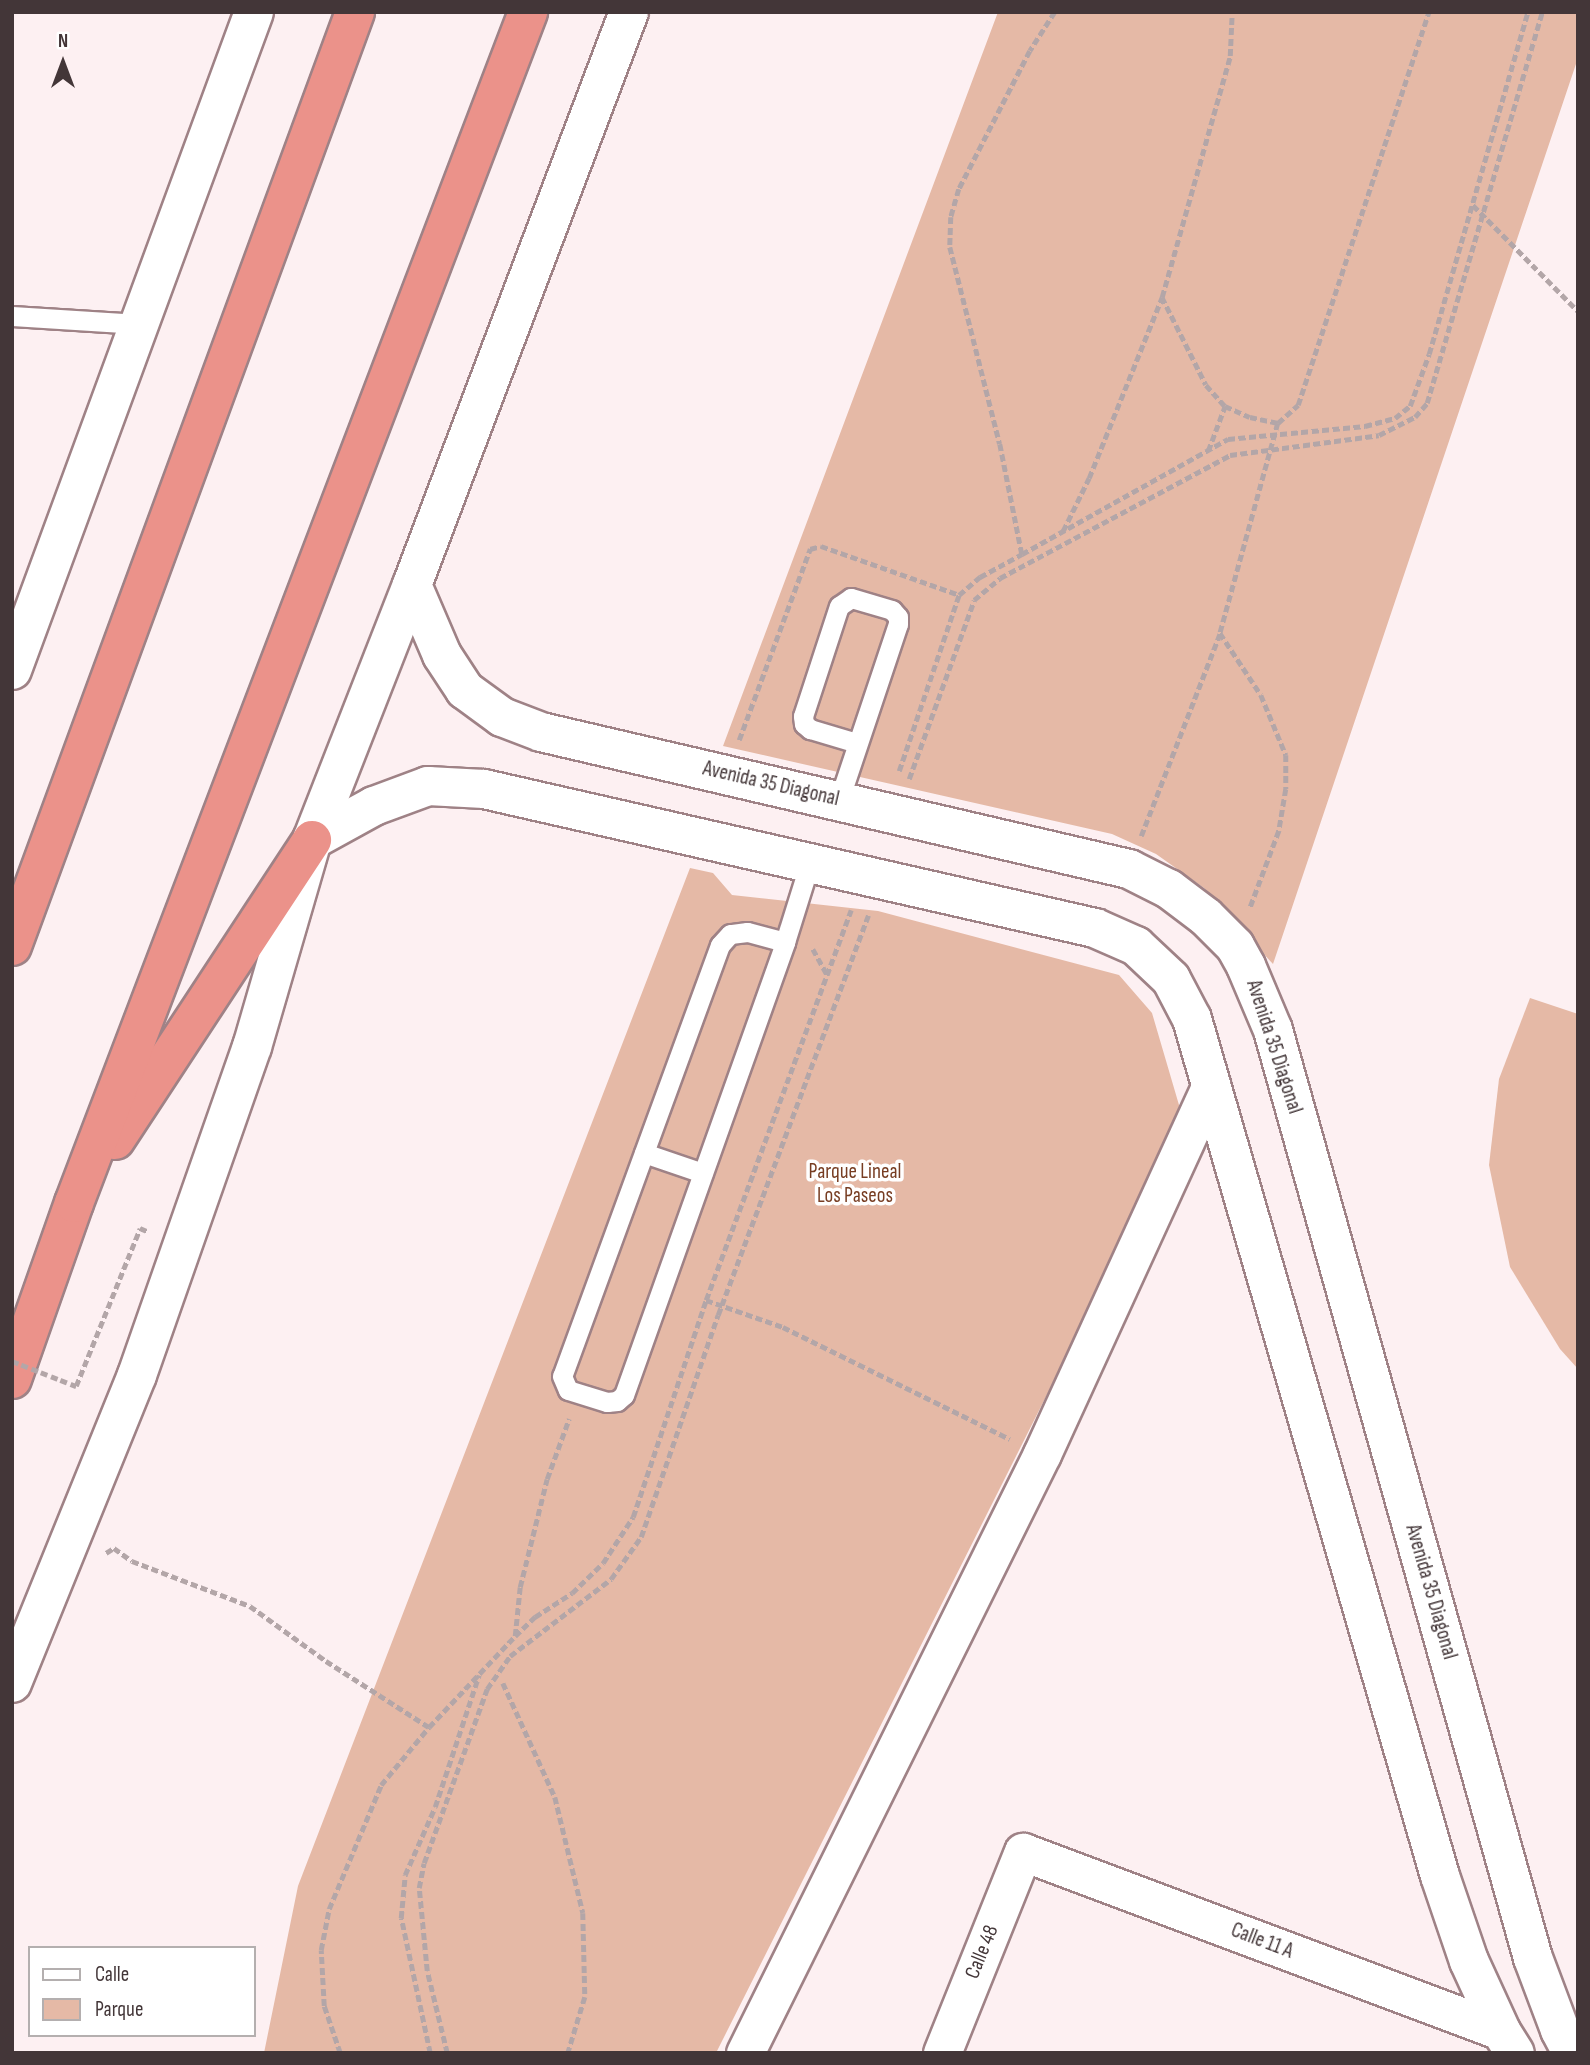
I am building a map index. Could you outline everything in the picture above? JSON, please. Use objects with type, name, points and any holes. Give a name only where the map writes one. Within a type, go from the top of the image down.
[{"type":"highway","points":[[12,946],[355,12]]},
{"type":"highway","points":[[12,1379],[74,1203],[528,12]]},
{"type":"highway","points":[[74,1203],[312,840]]},
{"type":"main road","points":[[12,670],[254,12]]},
{"type":"main road","points":[[12,1683],[137,1375],[252,1047],[312,840],[412,585],[629,12]]},
{"type":"main road","name":"Avenida 35 Diagonal","points":[[412,585],[442,655],[466,690],[502,717],[541,732],[1129,869],[1169,889],[1206,917],[1235,946],[1247,966],[1273,1030],[1534,1958],[1560,2030],[1572,2053]]},
{"type":"main road","points":[[312,840],[374,806],[428,786],[484,789],[1095,928],[1136,946],[1171,979],[1192,1019],[1440,1876],[1469,1961],[1508,2042]]},
{"type":"street","points":[[745,2053],[1042,1454],[1211,1085]]},
{"type":"street","name":"Calle 11 A","points":[[1023,1852],[1508,2042]]},
{"type":"street","name":"Calle 48","points":[[942,2053],[1023,1852]]},
{"type":"lane","points":[[12,316],[139,324]]},
{"type":"lane","points":[[839,800],[898,624],[898,617],[892,610],[851,598],[839,606],[803,716],[804,724],[810,729],[857,743]]},
{"type":"lane","points":[[785,942],[747,932],[730,934],[720,944],[562,1376],[568,1390],[577,1395],[607,1402],[617,1401],[624,1395],[785,942],[810,862]]},
{"type":"lane","points":[[643,1153],[702,1174]]},
{"type":"path","points":[[1023,554],[1000,444],[950,247],[951,217],[965,178],[1030,51],[1055,12]]},
{"type":"path","points":[[1063,532],[1089,478],[1162,297],[1230,56],[1232,12]]},
{"type":"path","points":[[1129,869],[1220,633],[1278,423],[1298,405],[1429,12]]},
{"type":"path","points":[[899,771],[960,595],[981,577],[1228,439],[1365,426],[1395,418],[1410,406],[1429,354],[1528,12]]},
{"type":"path","points":[[906,787],[974,600],[1000,578],[1230,455],[1379,435],[1415,417],[1427,403],[1484,217],[1542,12]]},
{"type":"path","points":[[1472,205],[1578,311]]},
{"type":"path","points":[[1162,297],[1206,385],[1225,406],[1250,417],[1278,423]]},
{"type":"path","points":[[1208,452],[1225,406]]},
{"type":"path","points":[[739,743],[738,738],[810,549],[821,546],[960,595]]},
{"type":"path","points":[[1220,633],[1261,695],[1286,755],[1286,789],[1279,831],[1235,946]]},
{"type":"path","points":[[340,2053],[324,2006],[321,1950],[329,1909],[382,1785],[429,1727],[515,1636],[535,1617],[572,1593],[603,1563],[633,1517],[706,1300],[854,903]]},
{"type":"path","points":[[447,2053],[428,1971],[419,1888],[424,1863],[487,1689],[510,1656],[611,1579],[641,1536],[722,1306],[872,905]]},
{"type":"path","points":[[12,1361],[76,1386],[140,1228],[154,1234]]},
{"type":"path","points":[[706,1300],[783,1327],[1042,1454]]},
{"type":"path","points":[[515,1636],[520,1587],[547,1479],[577,1395]]},
{"type":"path","points":[[102,1556],[114,1548],[132,1561],[250,1606],[327,1661],[429,1727]]},
{"type":"path","points":[[430,2053],[401,1918],[405,1875],[435,1807],[480,1672]]},
{"type":"path","points":[[503,1683],[555,1797],[583,1913],[584,1997],[568,2053]]},
{"type":"green space","points":[[998,12],[1578,12],[1578,58],[1273,964],[1204,888],[1156,854],[1112,834],[723,746]]},
{"type":"green space","name":"Parque Lineal Los Paseos","points":[[690,868],[713,873],[732,895],[878,911],[1119,975],[1152,1013],[1184,1122],[716,2053],[264,2053],[298,1886]]},
{"type":"green space","points":[[1530,998],[1578,1014],[1578,1369],[1560,1349],[1510,1267],[1489,1165],[1499,1079]]}]
